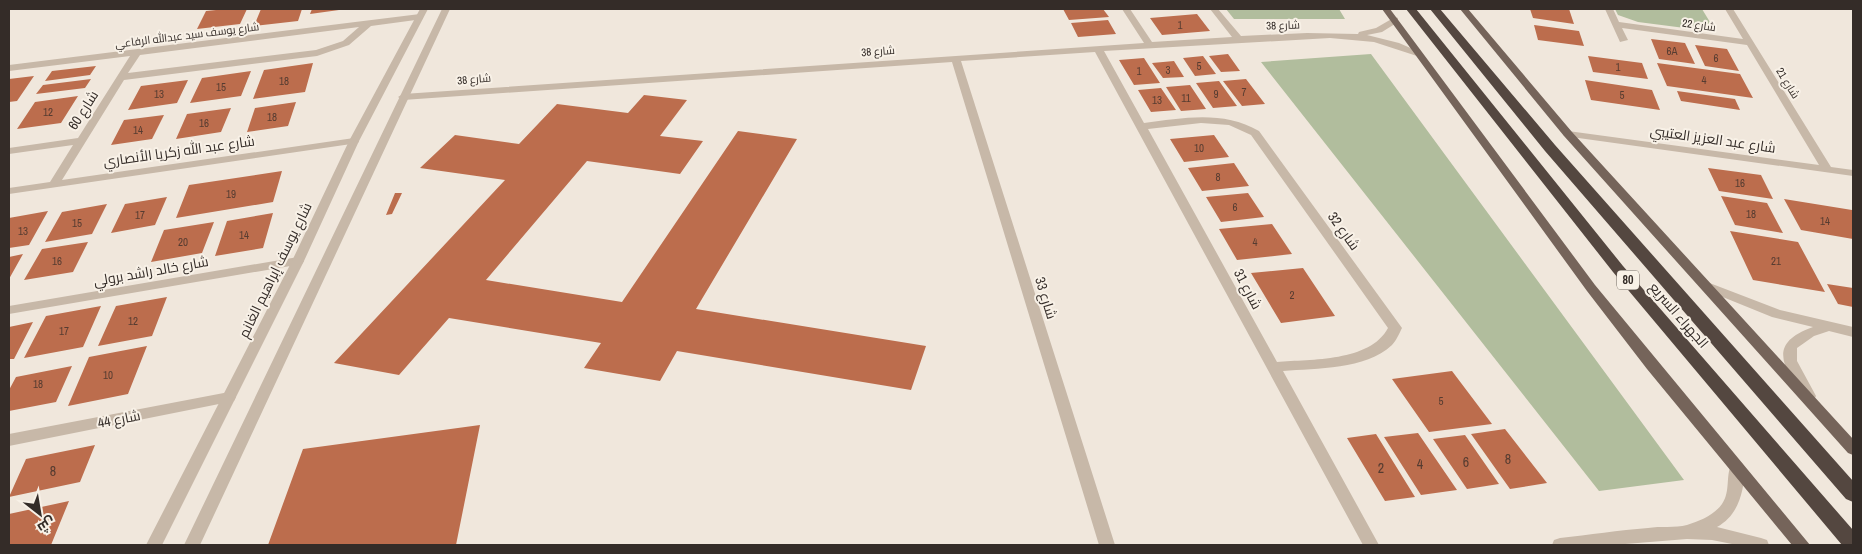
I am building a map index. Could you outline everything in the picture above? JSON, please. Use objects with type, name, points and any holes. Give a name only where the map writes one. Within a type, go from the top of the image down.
[{"type":"highway","name":"الجهراء السريع","points":[[1411,9],[1618,269],[1853,544]]},
{"type":"highway","name":"الجهراء السريع","points":[[1435,9],[1550,148],[1853,494]]},
{"type":"main road","points":[[1386,9],[1592,288],[1652,365],[1802,545]]},
{"type":"main road","points":[[1464,9],[1568,134],[1853,449]]},
{"type":"street","points":[[192,545],[446,9]]},
{"type":"street","points":[[1126,9],[1149,44]]},
{"type":"street","points":[[1214,9],[1239,39]]},
{"type":"street","points":[[1608,9],[1623,40]]},
{"type":"street","name":"شارع 21","points":[[1729,9],[1827,169]]},
{"type":"street","name":"شارع يوسف سيد عبدالله الرفاعي","points":[[9,68],[368,24],[422,13]]},
{"type":"street","name":"شارع يوسف إبراهيم الغانم","points":[[154,545],[298,261],[354,141],[422,13]]},
{"type":"street","name":"شارع 38","points":[[1355,36],[1379,30],[1395,20]]},
{"type":"street","points":[[121,77],[317,53],[346,43],[368,24]]},
{"type":"street","name":"شارع 22","points":[[1616,24],[1749,43]]},
{"type":"street","name":"شارع 38","points":[[403,97],[1239,39],[1355,36],[1387,41],[1417,53]]},
{"type":"street","name":"شارع 31","points":[[1098,48],[1143,126],[1370,545]]},
{"type":"street","name":"شارع 60","points":[[54,184],[79,141],[136,53]]},
{"type":"street","name":"شارع 33","points":[[956,59],[1107,545]]},
{"type":"street","name":"شارع 32","points":[[1143,126],[1219,120],[1247,127],[1255,133],[1395,328],[1393,338],[1386,345],[1362,357],[1272,367]]},
{"type":"street","name":"شارع عبد العزيز العتيبي","points":[[1568,134],[1853,173]]},
{"type":"street","points":[[9,150],[79,141]]},
{"type":"street","name":"شارع عبد الله زكريا الأنصاري","points":[[9,191],[354,141]]},
{"type":"street","name":"شارع خالد راشد برولي","points":[[9,310],[298,261]]},
{"type":"street","points":[[1707,286],[1777,314],[1853,332]]},
{"type":"street","points":[[1820,414],[1792,368],[1788,355],[1789,346],[1796,339],[1826,327]]},
{"type":"street","name":"شارع 44","points":[[9,440],[229,397]]},
{"type":"street","points":[[1560,545],[1680,533],[1703,527],[1721,517],[1733,503],[1738,486],[1737,467]]},
{"type":"street","points":[[1680,533],[1726,536],[1761,545]]},
{"type":"green space","points":[[1226,9],[1339,9],[1345,19],[1234,19]]},
{"type":"green space","points":[[1615,9],[1702,9],[1716,32],[1638,22],[1618,15]]},
{"type":"green space","points":[[1371,54],[1684,480],[1599,491],[1261,62]]},
{"type":"building","points":[[247,9],[240,24],[197,29],[206,11]]},
{"type":"building","points":[[261,9],[302,9],[298,21],[254,26]]},
{"type":"building","points":[[312,9],[339,9],[339,10],[310,14]]},
{"type":"building","points":[[1063,9],[1103,9],[1109,17],[1069,20]]},
{"type":"building","points":[[1530,9],[1569,9],[1574,24],[1533,18]]},
{"type":"building","points":[[1197,14],[1210,31],[1162,35],[1150,18]]},
{"type":"building","points":[[1108,20],[1116,34],[1078,37],[1071,23]]},
{"type":"building","points":[[1534,25],[1579,31],[1584,46],[1538,40]]},
{"type":"building","points":[[1651,39],[1685,43],[1695,64],[1659,59]]},
{"type":"building","points":[[1695,45],[1727,49],[1739,71],[1705,66]]},
{"type":"building","points":[[1228,54],[1240,71],[1221,72],[1209,56]]},
{"type":"building","points":[[1203,56],[1216,74],[1195,76],[1183,58]]},
{"type":"building","points":[[1588,56],[1642,63],[1648,79],[1593,72]]},
{"type":"building","points":[[1144,58],[1160,83],[1134,85],[1119,60]]},
{"type":"building","points":[[1174,61],[1184,77],[1163,78],[1152,63]]},
{"type":"building","points":[[313,63],[305,92],[253,99],[264,70]]},
{"type":"building","points":[[1657,63],[1740,74],[1753,98],[1667,86]]},
{"type":"building","points":[[96,66],[90,75],[45,81],[52,71]]},
{"type":"building","points":[[251,71],[241,96],[190,103],[202,78]]},
{"type":"building","points":[[34,76],[17,101],[9,102],[9,79]]},
{"type":"building","points":[[91,79],[85,88],[36,94],[43,85]]},
{"type":"building","points":[[1246,79],[1265,104],[1242,106],[1223,81]]},
{"type":"building","points":[[188,80],[177,103],[128,110],[141,86]]},
{"type":"building","points":[[1585,80],[1652,90],[1660,110],[1591,100]]},
{"type":"building","points":[[1219,81],[1237,106],[1213,108],[1196,83]]},
{"type":"building","points":[[1190,85],[1206,109],[1181,111],[1166,87]]},
{"type":"building","points":[[1161,88],[1176,110],[1151,112],[1138,90]]},
{"type":"building","points":[[1677,91],[1735,99],[1740,110],[1681,101]]},
{"type":"building","points":[[644,95],[687,100],[660,136],[703,141],[680,174],[587,161],[486,280],[622,302],[738,131],[797,139],[696,309],[926,346],[911,390],[677,351],[660,381],[584,368],[601,343],[449,318],[399,375],[334,363],[505,180],[420,168],[455,135],[519,144],[557,104],[628,113]]},
{"type":"building","points":[[78,96],[61,123],[17,129],[35,102]]},
{"type":"building","points":[[296,102],[288,126],[247,132],[255,108]]},
{"type":"building","points":[[231,108],[221,132],[176,139],[187,114]]},
{"type":"building","points":[[164,115],[152,139],[111,145],[124,120]]},
{"type":"building","points":[[1214,135],[1229,157],[1184,162],[1170,139]]},
{"type":"building","points":[[1234,163],[1249,186],[1202,191],[1188,168]]},
{"type":"building","points":[[1708,168],[1761,175],[1773,199],[1719,191]]},
{"type":"building","points":[[282,171],[273,202],[176,218],[189,185]]},
{"type":"building","points":[[395,193],[402,193],[392,214],[386,215]]},
{"type":"building","points":[[1248,193],[1264,217],[1221,222],[1206,197]]},
{"type":"building","points":[[1721,196],[1767,203],[1783,233],[1735,225]]},
{"type":"building","points":[[167,197],[155,225],[111,233],[125,204]]},
{"type":"building","points":[[1784,199],[1852,210],[1853,239],[1801,230]]},
{"type":"building","points":[[107,204],[92,234],[45,242],[62,212]]},
{"type":"building","points":[[48,211],[29,245],[9,248],[9,218]]},
{"type":"building","points":[[273,213],[263,248],[215,256],[227,221]]},
{"type":"building","points":[[214,222],[202,253],[151,262],[164,230]]},
{"type":"building","points":[[1272,224],[1292,254],[1237,260],[1219,229]]},
{"type":"building","points":[[1730,231],[1798,242],[1825,292],[1753,280]]},
{"type":"building","points":[[88,242],[73,272],[24,280],[42,249]]},
{"type":"building","points":[[23,254],[9,279],[9,257]]},
{"type":"building","points":[[1303,268],[1335,316],[1281,323],[1251,273]]},
{"type":"building","points":[[1827,284],[1853,288],[1853,307],[1838,304]]},
{"type":"building","points":[[167,297],[152,336],[98,346],[116,306]]},
{"type":"building","points":[[101,306],[83,347],[24,358],[46,316]]},
{"type":"building","points":[[33,322],[14,359],[9,359],[9,327]]},
{"type":"building","points":[[147,346],[128,394],[68,406],[89,357]]},
{"type":"building","points":[[72,366],[56,402],[9,411],[9,390],[16,377]]},
{"type":"building","points":[[1452,371],[1492,424],[1429,432],[1392,379]]},
{"type":"building","points":[[480,425],[456,545],[268,545],[303,449]]},
{"type":"building","points":[[1505,429],[1547,483],[1510,489],[1471,434]]},
{"type":"building","points":[[1418,433],[1457,490],[1421,495],[1384,437]]},
{"type":"building","points":[[1376,434],[1415,497],[1385,501],[1347,438]]},
{"type":"building","points":[[1465,435],[1499,484],[1467,489],[1433,439]]},
{"type":"building","points":[[95,445],[80,482],[9,497],[26,459]]},
{"type":"building","points":[[69,501],[51,545],[9,545],[9,514]]}]
